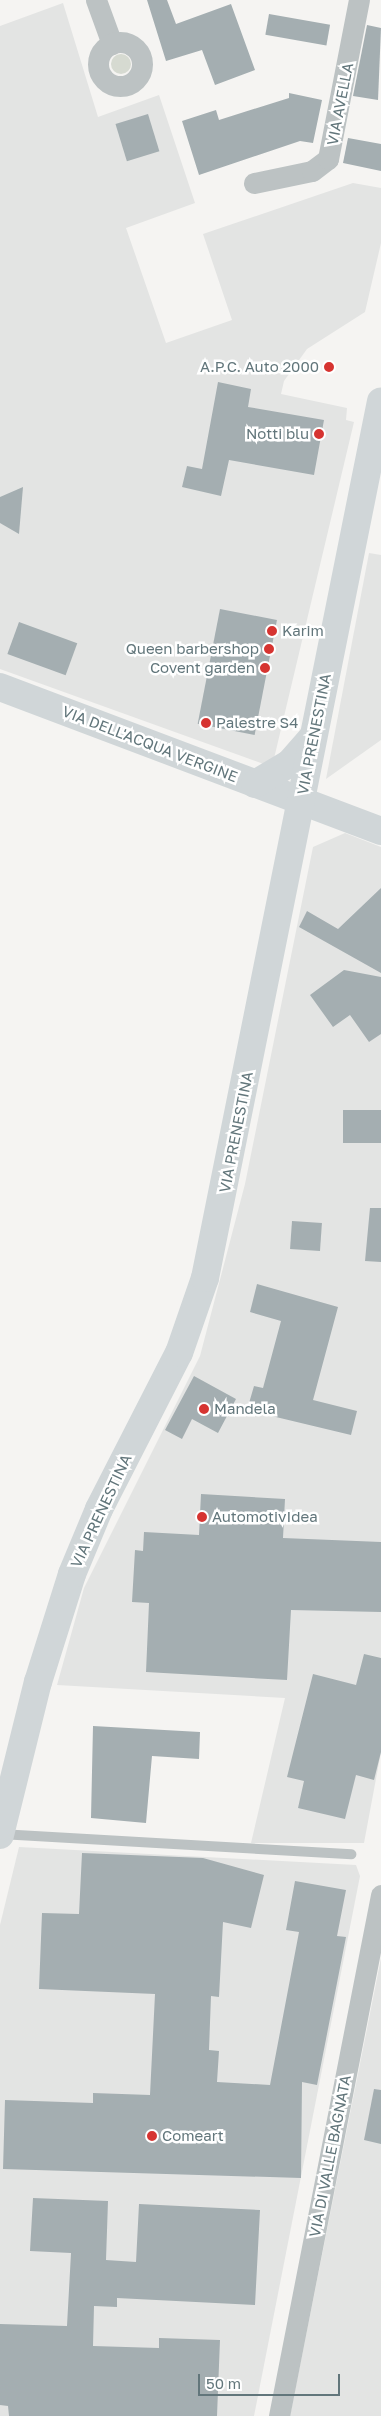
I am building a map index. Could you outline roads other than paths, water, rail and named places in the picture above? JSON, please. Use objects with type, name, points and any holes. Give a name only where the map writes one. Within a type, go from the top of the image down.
[{"type":"main road","name":"VIA PRENESTINA","points":[[0,1834],[38,1682],[72,1574],[96,1515],[179,1353],[200,1296],[380,411]]},
{"type":"main road","name":"VIA DELL'ACQUA VERGINE","points":[[0,686],[381,831]]},
{"type":"main road","points":[[255,784],[290,763],[314,736]]},
{"type":"street","points":[[96,0],[112,44]]},
{"type":"street","name":"VIA AVELLA","points":[[254,183],[312,171],[325,164],[359,0]]},
{"type":"street","name":"VIA DI VALLE BAGNATA","points":[[279,2416],[381,1896]]},
{"type":"lane","points":[[0,1834],[351,1854]]},
{"type":"place","name":"A.P.C. Auto 2000","points":[[329,367]]},
{"type":"place","name":"Notti blu","points":[[319,434]]},
{"type":"place","name":"Karim","points":[[272,631]]},
{"type":"place","name":"Queen barbershop","points":[[269,649]]},
{"type":"place","name":"Covent garden","points":[[265,668]]},
{"type":"place","name":"Palestre S4","points":[[206,723]]},
{"type":"place","name":"Mandela","points":[[204,1409]]},
{"type":"place","name":"AutomotivIdea","points":[[202,1517]]},
{"type":"place","name":"Comeart","points":[[152,2136]]}]
